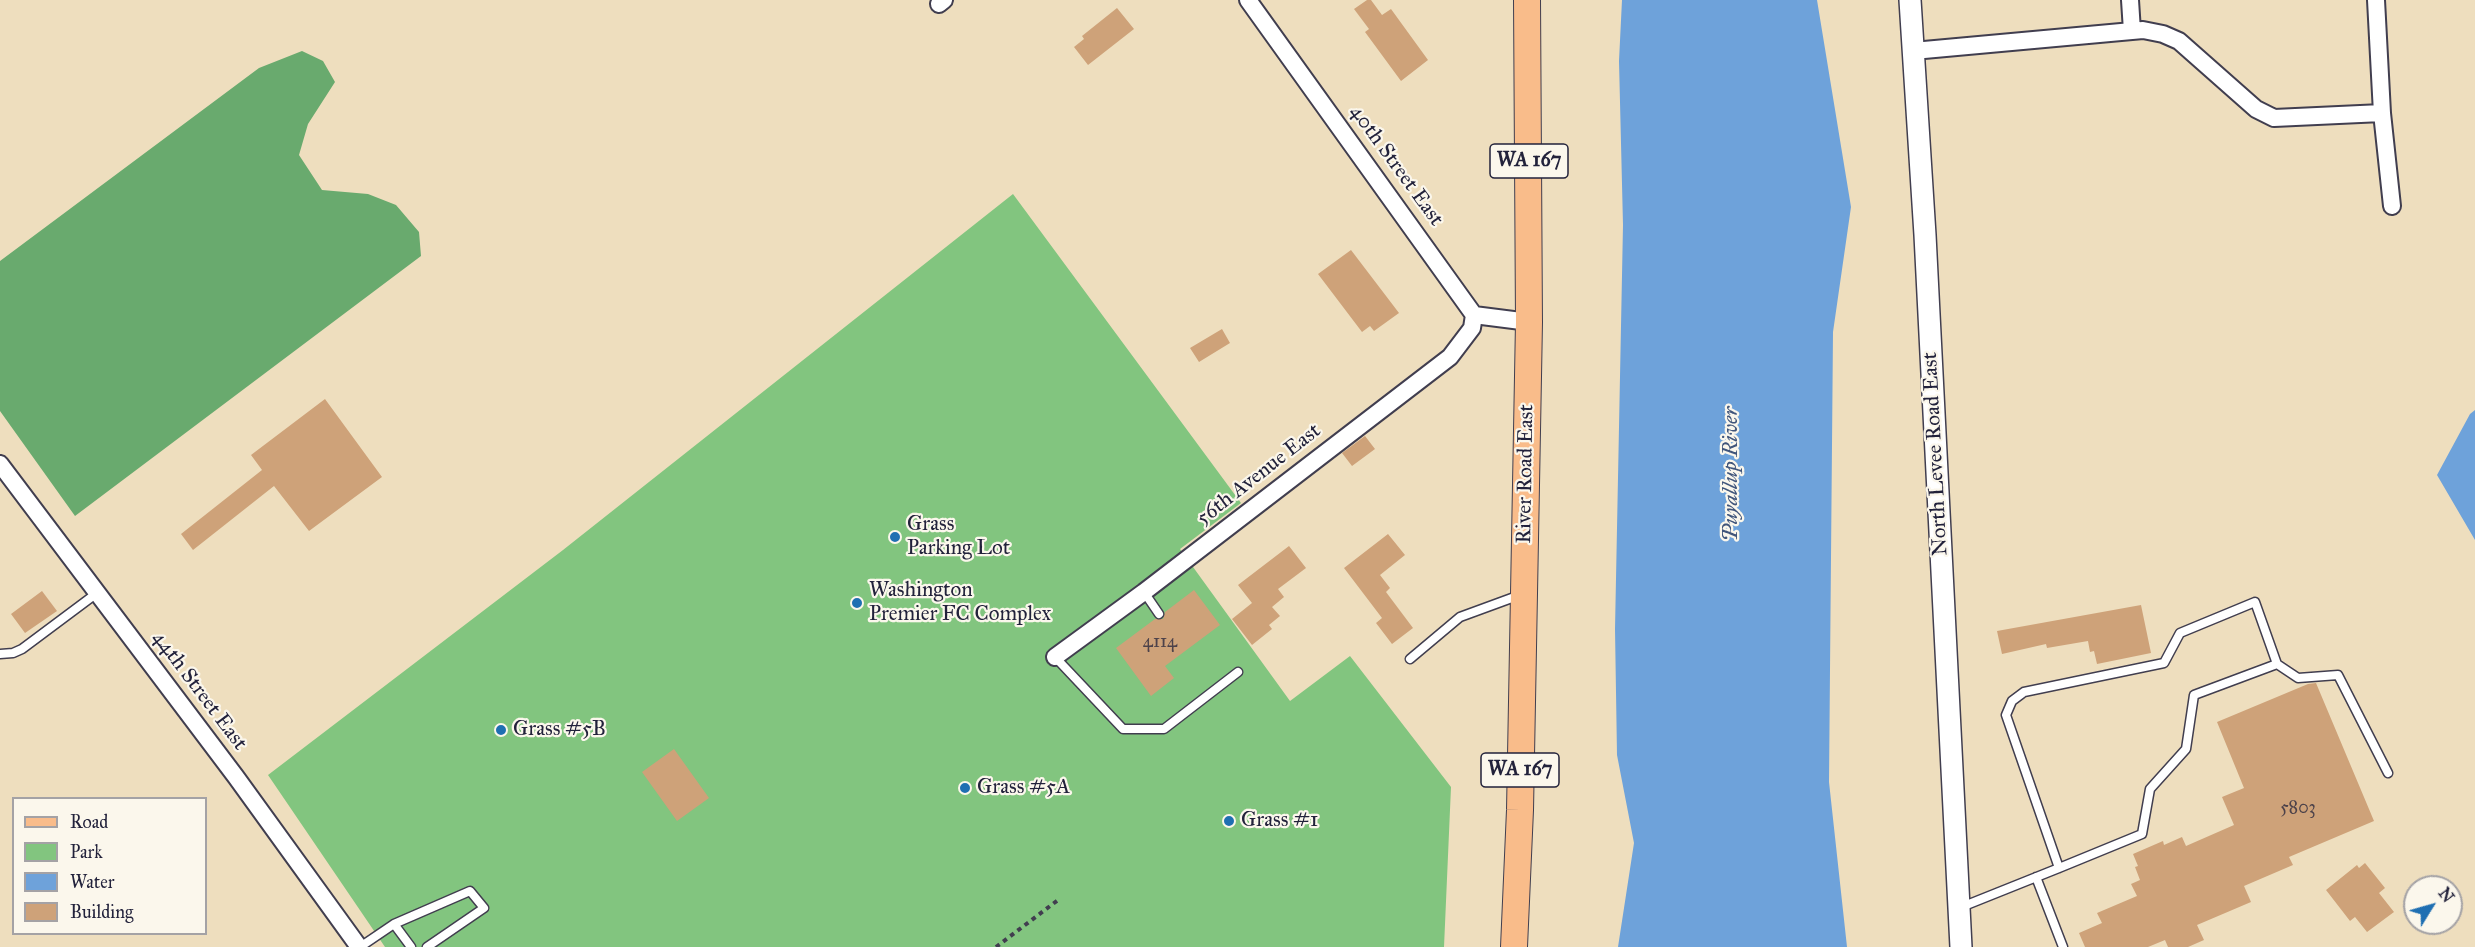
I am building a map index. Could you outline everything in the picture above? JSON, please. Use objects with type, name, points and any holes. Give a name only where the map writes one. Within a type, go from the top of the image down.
[{"type":"main road","name":"River Road East","points":[[1514,947],[1520,810],[1528,322],[1527,0]]},
{"type":"street","name":"40th Street East","points":[[1248,0],[1474,315]]},
{"type":"street","name":"North Levee Road East","points":[[1910,0],[1925,235],[1961,947]]},
{"type":"street","points":[[2130,0],[2132,31]]},
{"type":"street","points":[[2376,0],[2382,113],[2392,207]]},
{"type":"street","points":[[1913,51],[2143,30],[2163,34],[2179,41],[2256,109],[2274,118],[2382,113]]},
{"type":"street","points":[[1474,315],[1528,322]]},
{"type":"street","name":"56th Avenue East","points":[[1055,657],[1144,592],[1450,357],[1472,328],[1474,315]]},
{"type":"street","name":"44th Street East","points":[[0,464],[236,777],[359,947]]},
{"type":"lane","points":[[1144,592],[1159,614]]},
{"type":"lane","points":[[0,654],[13,653],[22,649],[97,593]]},
{"type":"lane","points":[[1410,659],[1460,617],[1524,594]]},
{"type":"lane","points":[[2059,868],[2006,715],[2012,701],[2024,692],[2164,663],[2180,633],[2254,602],[2277,664],[2298,678],[2338,675],[2388,773]]},
{"type":"lane","points":[[1055,657],[1123,729],[1164,729],[1238,672]]},
{"type":"lane","points":[[1958,908],[2142,834],[2150,789],[2186,749],[2194,695],[2277,664]]},
{"type":"lane","points":[[2036,877],[2063,947]]},
{"type":"lane","points":[[359,947],[394,924],[470,891],[484,908],[427,947]]},
{"type":"lane","points":[[394,924],[411,947]]},
{"type":"path","points":[[996,947],[1058,900]]},
{"type":"green space","points":[[302,51],[323,61],[335,82],[308,124],[299,155],[322,190],[368,194],[396,205],[419,232],[421,256],[75,516],[0,411],[0,261],[259,68]]},
{"type":"green space","name":"Washington Premier FC Complex","points":[[1013,194],[1241,503],[1180,549],[1290,701],[1350,656],[1451,787],[1444,947],[385,947],[268,775],[563,550]]},
{"type":"water","name":"Puyallup River","points":[[1622,0],[1817,0],[1851,207],[1833,332],[1829,782],[1847,947],[1618,947],[1634,843],[1617,755],[1615,629],[1623,225],[1619,61]]},
{"type":"water","points":[[2475,410],[2475,540],[2437,475],[2470,414]]},
{"type":"building","points":[[1367,0],[1371,0],[1382,15],[1391,9],[1428,60],[1401,81],[1365,32],[1369,29],[1354,9]]},
{"type":"building","points":[[1117,8],[1134,29],[1088,65],[1074,47],[1084,39],[1082,36]]},
{"type":"building","points":[[1351,250],[1399,313],[1374,331],[1370,326],[1362,332],[1318,274]]},
{"type":"building","points":[[1222,329],[1230,343],[1199,362],[1190,348]]},
{"type":"building","points":[[325,399],[382,477],[309,531],[274,486],[193,550],[181,534],[262,470],[251,455]]},
{"type":"building","points":[[1365,436],[1375,449],[1352,466],[1342,453]]},
{"type":"building","points":[[1388,534],[1405,555],[1380,575],[1390,588],[1386,592],[1413,628],[1392,644],[1376,623],[1382,618],[1344,568]]},
{"type":"building","points":[[1289,546],[1306,568],[1278,589],[1284,597],[1272,607],[1280,616],[1269,625],[1272,629],[1252,645],[1232,619],[1252,603],[1238,585]]},
{"type":"building","points":[[1194,590],[1220,625],[1165,666],[1174,678],[1151,696],[1116,648],[1155,619],[1163,619],[1165,612]]},
{"type":"building","points":[[42,591],[57,611],[25,633],[11,614]]},
{"type":"building","points":[[2141,605],[2151,653],[2097,664],[2094,651],[2090,652],[2088,641],[2047,648],[2046,644],[2002,654],[1997,631]]},
{"type":"building","points":[[2316,683],[2374,821],[2289,857],[2293,865],[2244,886],[2251,902],[2197,925],[2204,940],[2188,947],[2168,947],[2165,940],[2148,947],[2085,947],[2079,933],[2102,923],[2097,913],[2137,896],[2131,884],[2140,880],[2133,854],[2163,841],[2164,845],[2182,837],[2186,846],[2234,825],[2222,797],[2244,788],[2217,722],[2308,684]]},
{"type":"building","points":[[674,749],[709,798],[677,821],[642,772]]},
{"type":"building","points":[[2365,863],[2385,888],[2379,893],[2394,912],[2367,932],[2355,917],[2350,921],[2326,890],[2357,865],[2359,868]]},
{"type":"place","name":"Grass Parking Lot","points":[[895,537]]},
{"type":"place","name":"Washington Premier FC Complex","points":[[857,603]]},
{"type":"place","name":"Grass #5B","points":[[501,730]]},
{"type":"place","name":"Grass #5A","points":[[965,788]]},
{"type":"place","name":"Grass #1","points":[[1229,821]]}]
